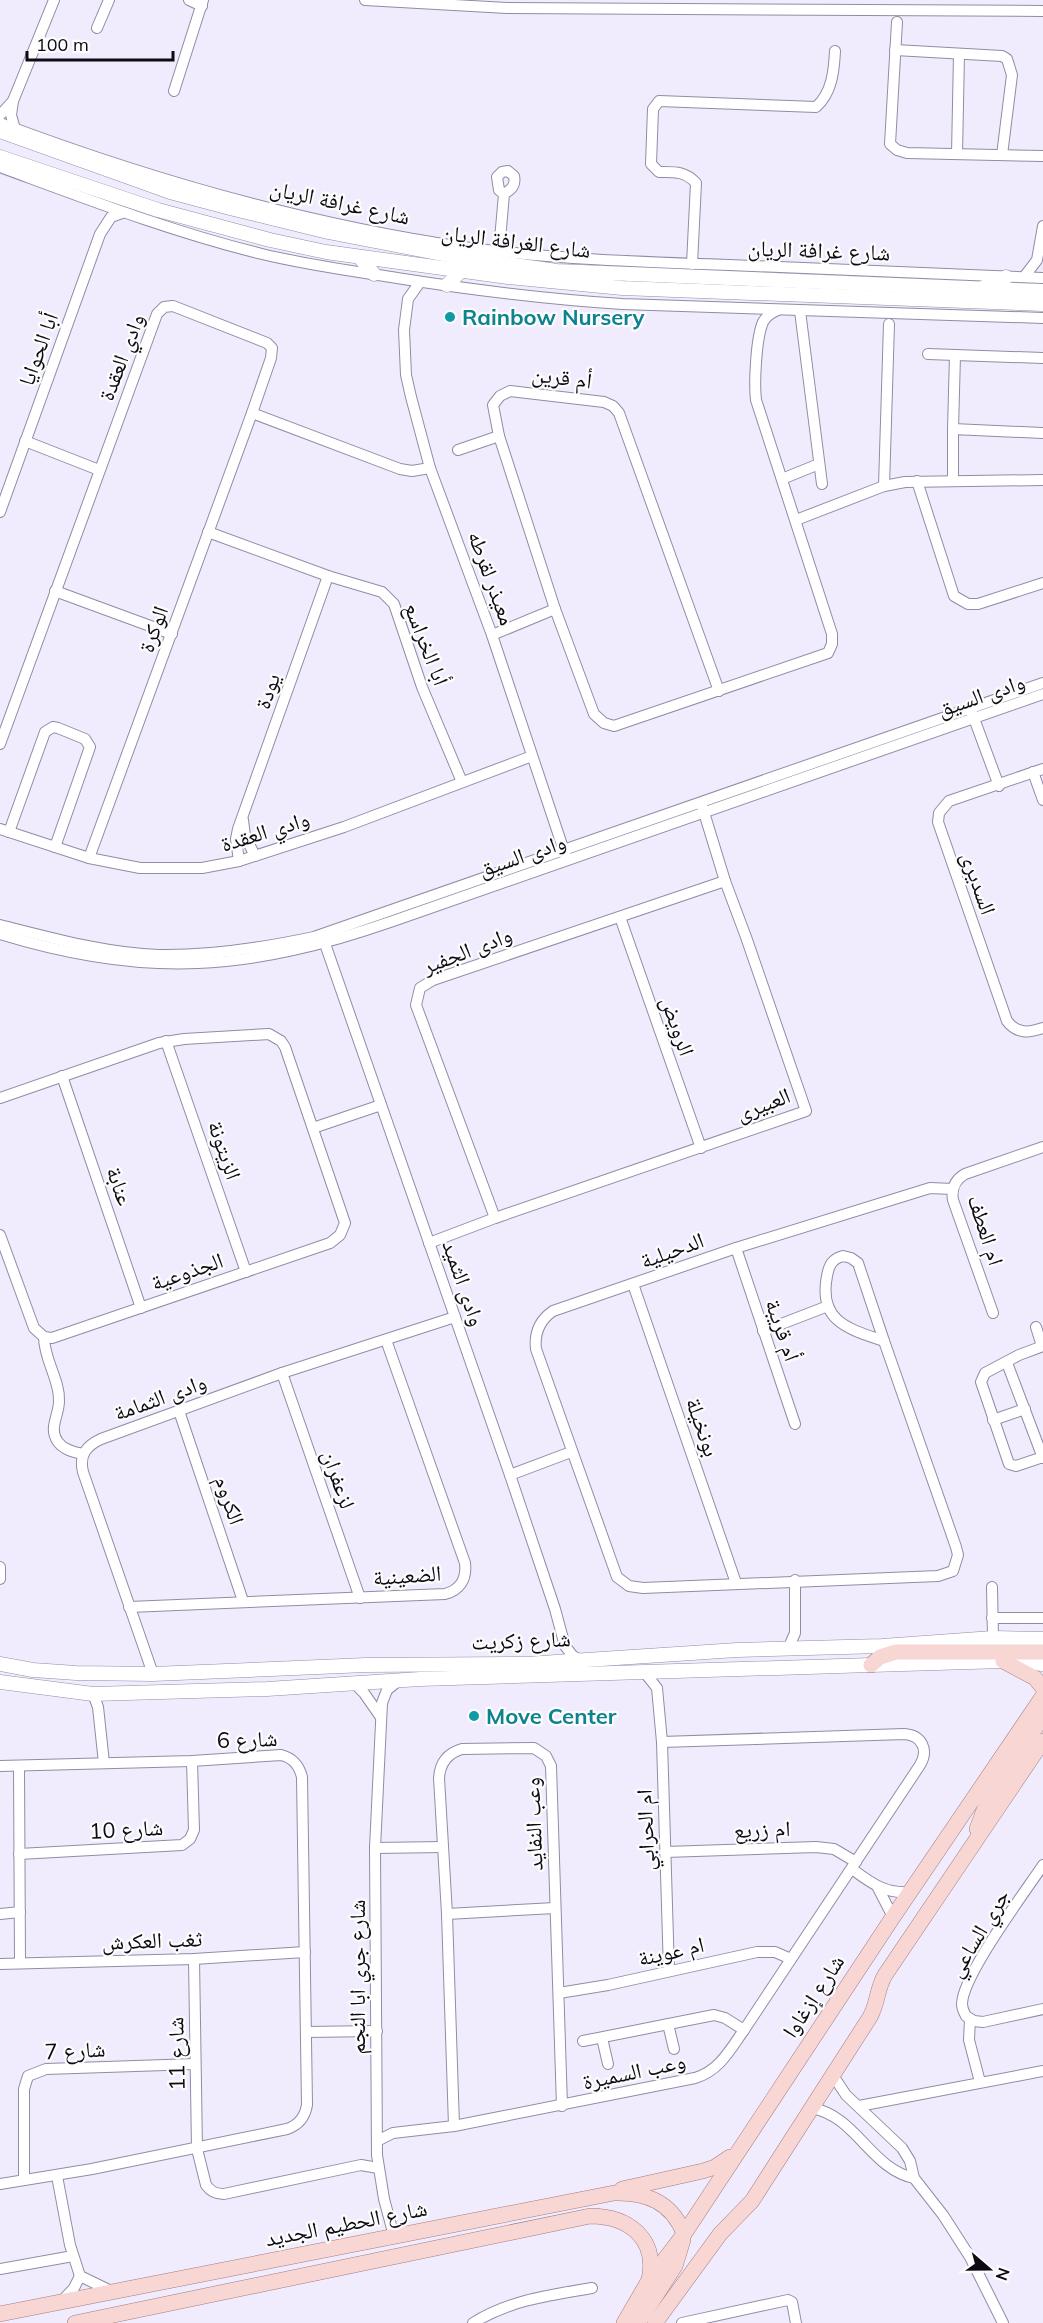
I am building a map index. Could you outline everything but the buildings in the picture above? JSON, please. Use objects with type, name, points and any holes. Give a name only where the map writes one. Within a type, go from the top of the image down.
[{"type":"main road","name":"شارع الغرافة الريان","points":[[0,131],[170,192],[230,208],[357,237],[510,265],[567,271],[1043,291]]},
{"type":"main road","points":[[38,138],[58,151]]},
{"type":"main road","name":"شارع الغرافة الريان","points":[[0,157],[158,210],[270,240],[360,258],[556,283],[622,288],[1043,304]]},
{"type":"main road","points":[[69,182],[81,197]]},
{"type":"main road","points":[[145,220],[158,210]]},
{"type":"main road","points":[[360,258],[374,274]]},
{"type":"main road","points":[[447,285],[461,271]]},
{"type":"main road","points":[[980,289],[1006,277]]},
{"type":"main road","name":"شارع زكريت","points":[[0,1664],[33,1670],[153,1674],[343,1666],[558,1662],[737,1650],[882,1646],[993,1638],[1043,1640]]},
{"type":"main road","points":[[871,1665],[880,1658],[896,1652],[1043,1652]]},
{"type":"main road","points":[[1003,1661],[1035,1678],[1043,1688]]},
{"type":"main road","name":"شارع زكريت","points":[[0,1682],[98,1694],[871,1665],[1003,1661],[1043,1664]]},
{"type":"main road","name":"شارع إزغاوا","points":[[624,2323],[649,2280],[684,2234],[893,1917],[1043,1696]]},
{"type":"main road","points":[[975,1841],[979,1820],[986,1805],[1043,1716]]},
{"type":"main road","points":[[655,2323],[720,2234],[752,2201],[874,2010],[880,1982],[1043,1741]]},
{"type":"main road","points":[[599,2195],[634,2185],[703,2171],[715,2167],[737,2151]]},
{"type":"main road","name":"شارع الحطيم الجديد","points":[[0,2314],[599,2195],[627,2193],[651,2198],[671,2211],[684,2234]]},
{"type":"main road","name":"شارع الحطيم الجديد","points":[[82,2322],[590,2217],[606,2216],[619,2220],[639,2234],[650,2250],[649,2280]]},
{"type":"main road","points":[[638,2323],[675,2266],[684,2234]]},
{"type":"street","points":[[15,129],[11,115],[13,101],[54,0]]},
{"type":"street","points":[[97,28],[109,0]]},
{"type":"street","points":[[174,91],[202,3],[189,0]]},
{"type":"street","points":[[365,0],[507,8],[1043,11]]},
{"type":"street","points":[[897,22],[890,144],[907,153],[1043,156]]},
{"type":"street","points":[[895,50],[1002,56],[1007,59],[1011,67],[1002,155]]},
{"type":"street","points":[[692,264],[696,183],[688,175],[680,172],[660,172],[651,164],[653,109],[659,101],[816,107],[822,101],[834,74],[835,51]]},
{"type":"street","points":[[957,154],[958,54]]},
{"type":"street","points":[[0,115],[13,101]]},
{"type":"street","name":"شارع غرافة الريان","points":[[0,123],[38,138],[172,182],[276,209],[461,246],[557,258],[1043,278]]},
{"type":"street","points":[[0,167],[122,213],[264,255],[420,282],[554,300],[800,311],[1043,318]]},
{"type":"street","points":[[499,251],[504,194]]},
{"type":"street","name":"أبا الحوايا","points":[[98,204],[102,214],[100,234]]},
{"type":"street","name":"أبا الحوايا","points":[[1,506],[100,234],[111,217],[122,213]]},
{"type":"street","points":[[1024,277],[1032,270],[1039,255],[1043,226]]},
{"type":"street","points":[[1039,255],[1043,267]]},
{"type":"street","name":"معيذر لقرطه","points":[[399,278],[406,306]]},
{"type":"street","name":"معيذر لقرطه","points":[[420,282],[411,293],[406,306],[404,330],[406,375],[430,468],[492,635],[565,855]]},
{"type":"street","name":"وادي العقدة","points":[[0,744],[157,314],[164,307],[173,306],[267,343],[272,348],[272,352]]},
{"type":"street","points":[[748,309],[757,318],[761,327]]},
{"type":"street","points":[[761,327],[767,316],[778,310]]},
{"type":"street","points":[[800,311],[822,484]]},
{"type":"street","points":[[884,486],[889,324]]},
{"type":"street","name":"أم قرين","points":[[719,691],[619,413],[613,406],[604,402],[510,391],[500,396],[493,405],[500,436],[555,609],[594,714],[604,723],[614,726],[719,691],[828,652],[832,644],[832,634],[756,400],[755,378],[761,327]]},
{"type":"street","name":"الوكرة","points":[[88,858],[172,634],[272,352]]},
{"type":"street","points":[[928,354],[1043,358]]},
{"type":"street","points":[[953,481],[955,355]]},
{"type":"street","points":[[252,413],[400,469],[412,471],[430,468]]},
{"type":"street","points":[[953,429],[1043,433]]},
{"type":"street","points":[[458,450],[500,436]]},
{"type":"street","points":[[25,441],[99,470]]},
{"type":"street","points":[[782,479],[819,464]]},
{"type":"street","points":[[796,520],[884,486],[917,481],[1043,480]]},
{"type":"street","points":[[917,481],[954,596],[968,604],[978,604],[1043,583]]},
{"type":"street","name":"أبا الخراسع","points":[[208,532],[328,576],[382,592],[394,604],[422,687],[462,782]]},
{"type":"street","name":"يودة","points":[[239,861],[236,839],[328,576]]},
{"type":"street","points":[[55,591],[172,634]]},
{"type":"street","points":[[492,635],[555,609]]},
{"type":"street","name":"وادى السيق","points":[[0,934],[52,949],[135,963],[215,964],[259,958],[323,939],[703,808],[973,713],[1043,683]]},
{"type":"street","name":"وادى السيق","points":[[973,713],[1043,694]]},
{"type":"street","points":[[973,713],[999,786]]},
{"type":"street","points":[[5,831],[45,732],[53,728],[58,729],[85,739],[90,747],[55,847]]},
{"type":"street","name":"وادي العقدة","points":[[5,831],[88,858],[140,868],[202,868],[239,861],[344,827],[532,756]]},
{"type":"street","points":[[1038,771],[1043,800]]},
{"type":"street","name":"السديرى","points":[[1038,771],[950,801],[939,813],[938,822],[1006,1018],[1013,1028],[1027,1033],[1043,1028]]},
{"type":"street","name":"العبيرى","points":[[429,1243],[806,1111],[725,881],[703,808]]},
{"type":"street","points":[[243,820],[245,836],[255,856]]},
{"type":"street","name":"وادى الجفير","points":[[495,1218],[416,1005],[420,988],[433,980],[725,881]]},
{"type":"street","name":"الرويض","points":[[620,917],[700,1148]]},
{"type":"street","name":"وادى السيق","points":[[0,925],[95,948],[161,955],[240,951],[323,939]]},
{"type":"street","name":"وادى الثميد","points":[[323,939],[510,1475],[565,1646]]},
{"type":"street","name":"الجذوعية","points":[[0,1098],[166,1041],[262,1034],[275,1037],[285,1047],[344,1216],[344,1229],[330,1243],[57,1337],[44,1337]]},
{"type":"street","name":"الزيتونة","points":[[166,1041],[246,1272]]},
{"type":"street","name":"عنابة","points":[[62,1076],[141,1308]]},
{"type":"street","points":[[313,1128],[381,1104]]},
{"type":"street","name":"ام العطف","points":[[993,1313],[953,1200],[953,1189],[957,1180],[964,1174],[1043,1147]]},
{"type":"street","name":"الدحيلية","points":[[828,1306],[826,1289],[830,1264],[836,1258],[843,1256],[851,1258],[858,1263],[956,1547],[957,1564],[953,1571],[938,1576],[795,1580],[643,1588],[623,1582],[612,1568],[536,1349],[537,1331],[542,1320],[553,1311],[736,1248],[930,1188],[953,1189]]},
{"type":"street","points":[[0,1235],[31,1323],[44,1337],[45,1354],[59,1397],[54,1433],[60,1445],[83,1454],[83,1472],[153,1674]]},
{"type":"street","name":"أم قريبة","points":[[736,1248],[795,1424]]},
{"type":"street","name":"بونخيلة","points":[[633,1284],[736,1583]]},
{"type":"street","points":[[763,1331],[828,1306],[837,1321],[844,1326],[884,1341]]},
{"type":"street","name":"وادى الثمامة","points":[[83,1454],[91,1444],[101,1439],[282,1373],[455,1317]]},
{"type":"street","points":[[1007,1363],[1043,1458],[1016,1466],[1007,1461],[981,1382],[986,1373],[1019,1355],[1043,1346],[1036,1327]]},
{"type":"street","name":"الضعينية","points":[[129,1607],[445,1594],[458,1589],[466,1570],[386,1340]]},
{"type":"street","name":"لزعفران","points":[[282,1373],[360,1598]]},
{"type":"street","points":[[993,1419],[1025,1409]]},
{"type":"street","name":"الكروم","points":[[179,1411],[243,1602]]},
{"type":"street","points":[[510,1475],[571,1452]]},
{"type":"street","points":[[0,1567],[0,1579]]},
{"type":"street","points":[[795,1580],[795,1649]]},
{"type":"street","points":[[992,1587],[993,1638]]},
{"type":"street","points":[[992,1618],[1043,1618]]},
{"type":"street","points":[[558,1662],[565,1646],[573,1656],[579,1659]]},
{"type":"street","points":[[138,1674],[146,1653]]},
{"type":"street","points":[[645,1673],[657,1688],[661,1679],[668,1672]]},
{"type":"street","name":"شارع جري ابا النجم","points":[[394,2236],[378,2168],[375,1848],[380,1716],[387,1690],[398,1681]]},
{"type":"street","points":[[355,1684],[380,1716]]},
{"type":"street","name":"ام الحرابي","points":[[657,1688],[662,1743],[669,1971]]},
{"type":"street","points":[[98,1694],[104,1763]]},
{"type":"street","name":"وعب السميرة","points":[[377,2141],[393,2133],[453,2126],[562,2106],[702,2076],[720,2063],[744,2031],[923,1761],[922,1744],[915,1736],[904,1734],[662,1743]]},
{"type":"street","name":"وعب النفايد","points":[[453,2126],[440,1771],[445,1759],[462,1749],[529,1747],[546,1756],[551,1766],[562,2106]]},
{"type":"street","name":"شارع 6","points":[[0,1767],[192,1761],[281,1755],[297,1765],[302,1777],[307,2105],[306,2112],[299,2123],[287,2129],[57,2176],[0,2184]]},
{"type":"street","name":"شارع 10","points":[[19,1854],[182,1845],[190,1839],[194,1830],[192,1761]]},
{"type":"street","points":[[19,1766],[20,1963]]},
{"type":"street","name":"ام زريع","points":[[665,1852],[816,1846],[834,1850],[854,1866]]},
{"type":"street","points":[[375,1848],[443,1847]]},
{"type":"street","name":"جري الساعي","points":[[980,2082],[969,2040],[970,2019],[964,2013],[962,2005],[971,1975],[1043,1865]]},
{"type":"street","points":[[854,1866],[878,1888],[893,1917]]},
{"type":"street","points":[[878,1888],[890,1892],[910,1892]]},
{"type":"street","points":[[447,1914],[555,1908]]},
{"type":"street","points":[[0,1914],[20,1916]]},
{"type":"street","points":[[0,1919],[20,1916]]},
{"type":"street","name":"ام عوينة","points":[[559,1993],[608,1985],[764,1951],[775,1952],[791,1959]]},
{"type":"street","name":"ثغب العكرش","points":[[0,1964],[194,1959],[305,1952]]},
{"type":"street","name":"شارع 11","points":[[194,1959],[197,2148],[206,2185],[214,2193],[219,2194],[361,2165],[378,2168]]},
{"type":"street","points":[[970,2019],[982,2022],[1043,2010]]},
{"type":"street","points":[[583,2042],[714,2015],[725,2018],[744,2031]]},
{"type":"street","points":[[668,2024],[674,2049]]},
{"type":"street","points":[[306,2032],[377,2031]]},
{"type":"street","points":[[602,2037],[608,2064]]},
{"type":"street","name":"شارع 7","points":[[24,2180],[24,2084],[28,2076],[46,2069],[195,2064]]},
{"type":"street","points":[[859,2106],[1043,2071]]},
{"type":"street","points":[[832,2074],[841,2088],[902,2148],[910,2161],[914,2178],[943,2215],[966,2250],[1003,2323]]},
{"type":"street","points":[[812,2108],[834,2115],[892,2168],[904,2176],[914,2178]]},
{"type":"street","name":"وعب السميرة","points":[[377,2127],[393,2133]]},
{"type":"street","points":[[57,2176],[73,2256],[80,2276],[113,2292]]},
{"type":"street","points":[[0,2269],[73,2256]]},
{"type":"street","points":[[61,2302],[74,2288],[80,2276]]},
{"type":"street","points":[[473,2323],[521,2301],[592,2288]]},
{"type":"street","points":[[682,2323],[788,2300],[792,2302],[796,2323]]},
{"type":"place","name":"Rainbow Nursery","points":[[450,317]]},
{"type":"place","name":"Move Center","points":[[474,1716]]}]
